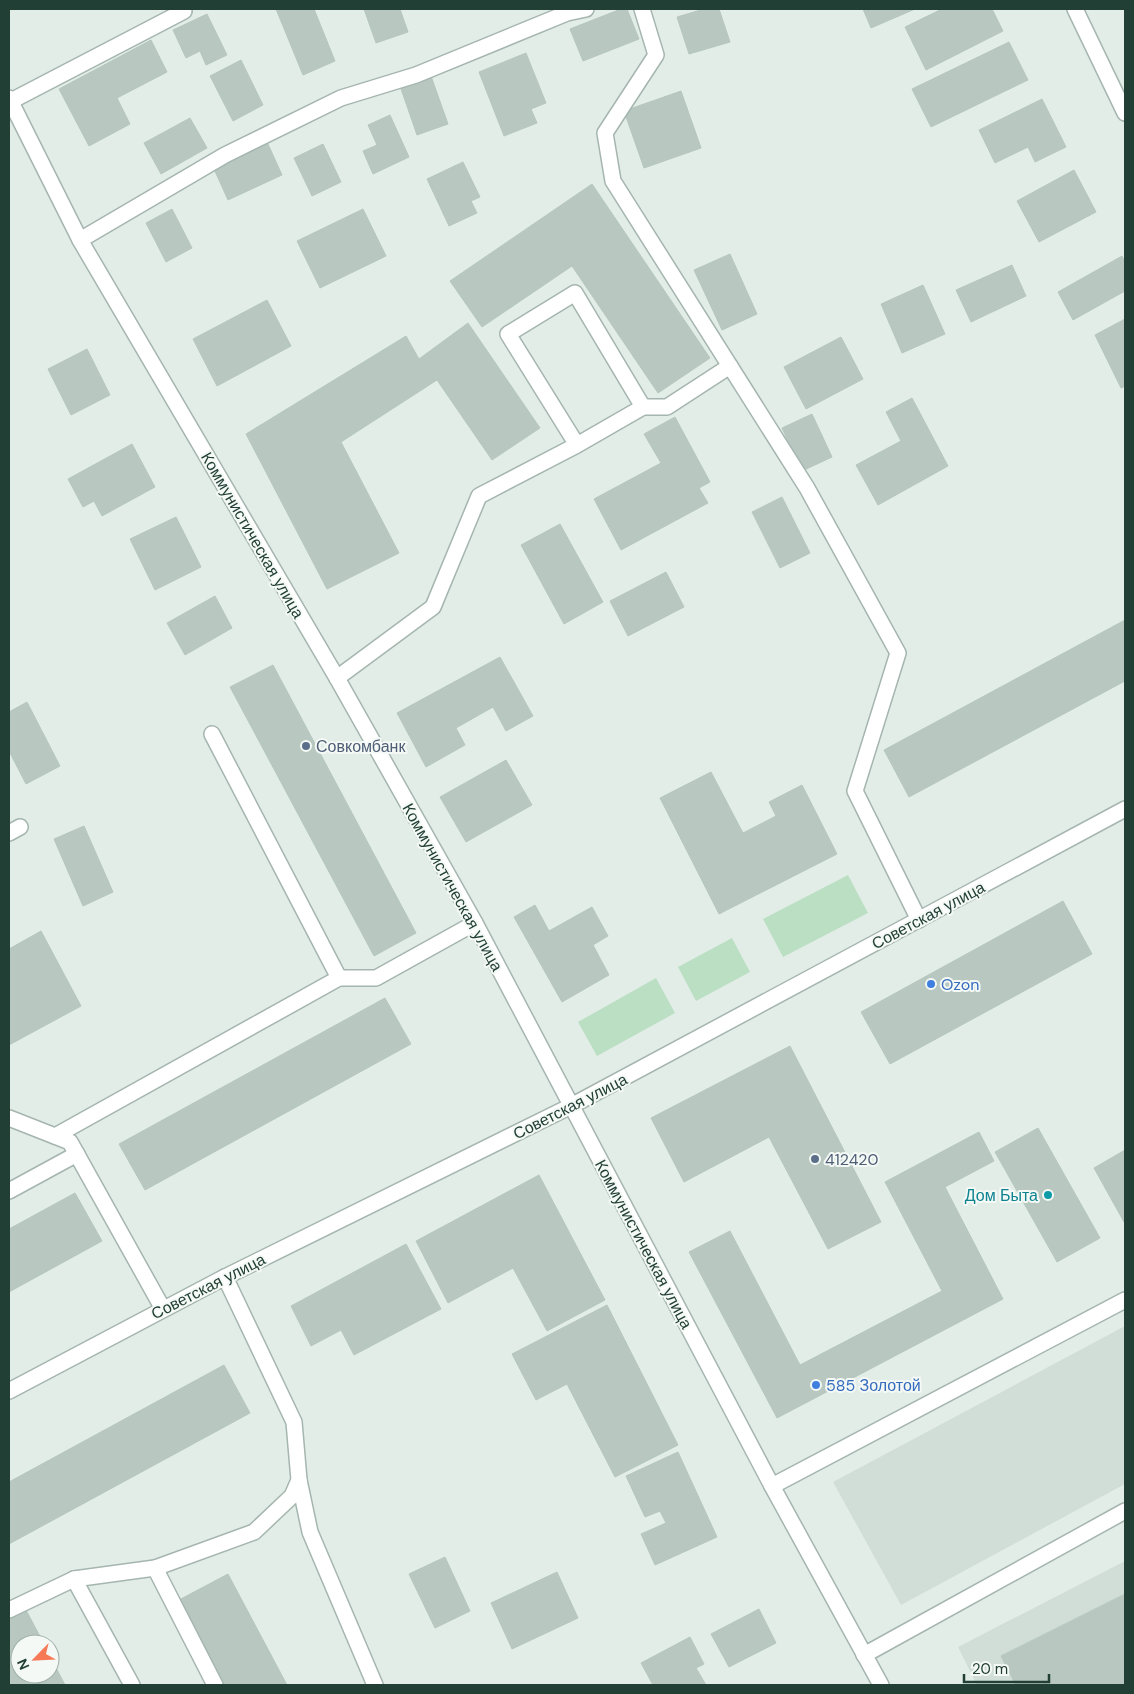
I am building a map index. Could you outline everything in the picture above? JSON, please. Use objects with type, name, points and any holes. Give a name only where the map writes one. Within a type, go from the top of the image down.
[{"type":"street","points":[[80,240],[225,155],[341,98],[416,75],[568,13],[586,9]]},
{"type":"street","points":[[642,9],[656,55],[605,133],[613,181],[806,488],[898,653],[856,791],[919,920]]},
{"type":"street","points":[[1075,9],[1125,113]]},
{"type":"street","points":[[10,99],[184,11]]},
{"type":"street","name":"Коммунистическая улица","points":[[10,99],[80,240],[337,678],[475,923],[772,1486],[881,1685]]},
{"type":"street","points":[[577,445],[508,334],[575,293],[643,407]]},
{"type":"street","points":[[337,678],[433,607],[479,496],[577,445],[643,407],[668,407],[730,366]]},
{"type":"street","points":[[212,734],[339,978]]},
{"type":"street","name":"Советская улица","points":[[9,1390],[225,1277],[571,1106],[1125,809]]},
{"type":"street","points":[[55,1136],[339,978],[376,978],[475,923]]},
{"type":"street","points":[[9,1118],[70,1142],[162,1309]]},
{"type":"street","points":[[9,1191],[77,1154]]},
{"type":"street","points":[[225,1277],[294,1422],[299,1480],[310,1532],[375,1685]]},
{"type":"street","points":[[772,1486],[1125,1300]]},
{"type":"street","points":[[9,1610],[74,1579],[155,1568],[254,1532],[292,1496],[299,1480]]},
{"type":"street","points":[[864,1655],[1125,1510]]},
{"type":"street","points":[[155,1568],[215,1685]]},
{"type":"street","points":[[74,1579],[132,1685]]},
{"type":"shaded area","points":[[1125,1326],[1125,1484],[901,1605],[833,1482]]},
{"type":"shaded area","points":[[1125,1561],[1125,1685],[977,1685],[958,1647]]},
{"type":"green space","points":[[848,875],[868,913],[783,957],[763,919]]},
{"type":"green space","points":[[732,938],[750,972],[696,1001],[678,967]]},
{"type":"green space","points":[[656,978],[675,1013],[597,1056],[578,1022]]},
{"type":"building","points":[[276,9],[314,9],[335,61],[303,75]]},
{"type":"building","points":[[364,9],[400,9],[408,32],[376,43]]},
{"type":"building","points":[[621,9],[627,9],[639,39],[583,61],[570,29]]},
{"type":"building","points":[[704,9],[719,9],[730,42],[689,54],[677,17]]},
{"type":"building","points":[[863,9],[915,9],[871,28]]},
{"type":"building","points":[[942,9],[992,9],[1003,31],[926,70],[905,27]]},
{"type":"building","points":[[207,14],[227,55],[206,65],[200,51],[186,58],[173,30]]},
{"type":"building","points":[[151,40],[167,72],[117,98],[130,124],[89,146],[59,89]]},
{"type":"building","points":[[1009,42],[1028,80],[931,127],[912,89]]},
{"type":"building","points":[[526,53],[546,103],[531,109],[537,123],[504,136],[479,72]]},
{"type":"building","points":[[241,60],[263,105],[233,121],[210,76]]},
{"type":"building","points":[[431,76],[448,124],[417,135],[400,86]]},
{"type":"building","points":[[681,91],[701,148],[644,168],[624,111]]},
{"type":"building","points":[[1042,99],[1066,147],[1035,162],[1028,147],[995,163],[979,130]]},
{"type":"building","points":[[390,115],[409,157],[373,174],[363,151],[377,145],[368,125]]},
{"type":"building","points":[[190,118],[207,148],[161,174],[144,143]]},
{"type":"building","points":[[268,144],[282,175],[228,200],[214,169]]},
{"type":"building","points":[[323,144],[341,182],[312,196],[294,158]]},
{"type":"building","points":[[463,162],[480,197],[471,201],[477,213],[449,226],[427,179]]},
{"type":"building","points":[[1074,170],[1096,212],[1039,242],[1017,201]]},
{"type":"building","points":[[592,184],[710,358],[658,393],[572,266],[482,327],[450,281]]},
{"type":"building","points":[[172,209],[192,248],[166,262],[146,223]]},
{"type":"building","points":[[363,209],[386,256],[320,288],[297,241]]},
{"type":"building","points":[[730,254],[757,314],[722,330],[694,270]]},
{"type":"building","points":[[1122,256],[1125,262],[1125,291],[1073,320],[1058,292]]},
{"type":"building","points":[[1012,265],[1026,296],[971,322],[956,290]]},
{"type":"building","points":[[923,285],[945,334],[902,353],[881,304]]},
{"type":"building","points":[[267,300],[291,346],[217,386],[193,339]]},
{"type":"building","points":[[1125,319],[1125,386],[1121,388],[1095,335]]},
{"type":"building","points":[[468,323],[540,428],[492,460],[437,380],[341,442],[399,553],[327,589],[246,434],[406,336],[419,359]]},
{"type":"building","points":[[841,337],[863,379],[806,409],[784,367]]},
{"type":"building","points":[[87,349],[110,395],[71,415],[48,369]]},
{"type":"building","points":[[912,398],[948,466],[878,505],[856,465],[901,441],[886,412]]},
{"type":"building","points":[[812,414],[832,457],[802,471],[782,428]]},
{"type":"building","points":[[675,417],[710,482],[699,488],[708,503],[621,550],[594,499],[661,463],[644,434]]},
{"type":"building","points":[[132,444],[155,487],[102,516],[94,501],[83,507],[68,479]]},
{"type":"building","points":[[782,497],[810,553],[780,568],[752,512]]},
{"type":"building","points":[[176,517],[201,567],[155,590],[130,539]]},
{"type":"building","points":[[560,524],[603,602],[564,624],[521,545]]},
{"type":"building","points":[[666,572],[684,607],[628,636],[610,601]]},
{"type":"building","points":[[215,596],[232,628],[185,655],[167,623]]},
{"type":"building","points":[[1125,620],[1125,681],[909,797],[884,750]]},
{"type":"building","points":[[500,657],[533,716],[506,731],[493,707],[456,728],[465,745],[426,767],[397,713]]},
{"type":"building","points":[[273,665],[416,933],[374,956],[230,687]]},
{"type":"building","points":[[27,702],[60,766],[26,784],[9,751],[9,712]]},
{"type":"building","points":[[506,760],[532,805],[466,842],[440,797]]},
{"type":"building","points":[[711,772],[743,833],[776,816],[769,802],[802,785],[837,854],[719,914],[660,798]]},
{"type":"building","points":[[84,826],[113,892],[83,906],[54,839]]},
{"type":"building","points":[[1063,901],[1092,954],[890,1064],[861,1012]]},
{"type":"building","points":[[535,905],[549,931],[592,907],[608,936],[593,945],[609,975],[562,1002],[514,917]]},
{"type":"building","points":[[41,931],[81,1006],[9,1045],[9,949]]},
{"type":"building","points":[[385,998],[411,1044],[145,1190],[119,1144]]},
{"type":"building","name":"412420","points":[[790,1046],[881,1222],[828,1249],[769,1137],[684,1182],[651,1118]]},
{"type":"building","name":"Дом Быта","points":[[1038,1128],[1100,1238],[1057,1262],[995,1152]]},
{"type":"building","points":[[979,1132],[994,1161],[945,1187],[1003,1299],[777,1418],[689,1252],[730,1231],[800,1365],[942,1291],[885,1182]]},
{"type":"building","points":[[1125,1150],[1125,1221],[1124,1222],[1094,1168]]},
{"type":"building","points":[[539,1175],[605,1300],[547,1331],[513,1268],[448,1303],[416,1241]]},
{"type":"building","points":[[75,1193],[102,1241],[9,1292],[9,1229]]},
{"type":"building","points":[[406,1244],[441,1309],[354,1355],[341,1330],[311,1346],[291,1306]]},
{"type":"building","points":[[607,1305],[678,1445],[615,1477],[567,1384],[536,1400],[512,1354]]},
{"type":"building","points":[[224,1365],[250,1413],[9,1544],[9,1482]]},
{"type":"building","points":[[678,1452],[717,1537],[655,1565],[641,1534],[666,1523],[660,1511],[645,1517],[626,1476]]},
{"type":"building","points":[[445,1557],[470,1611],[435,1628],[409,1574]]},
{"type":"building","points":[[557,1572],[578,1618],[512,1649],[491,1603]]},
{"type":"building","points":[[228,1574],[287,1685],[222,1685],[177,1601]]},
{"type":"building","points":[[1125,1594],[1125,1685],[1016,1685],[1001,1656]]},
{"type":"building","points":[[759,1609],[776,1643],[729,1667],[711,1634]]},
{"type":"building","points":[[26,1610],[39,1634],[10,1634],[10,1684],[60,1684],[60,1675],[65,1685],[9,1685],[9,1619]]},
{"type":"building","points":[[690,1637],[704,1664],[696,1668],[706,1685],[653,1685],[641,1663]]},
{"type":"place","name":"Совкомбанк","points":[[306,746]]},
{"type":"place","name":"Ozon","points":[[931,984]]},
{"type":"place","name":"412420","points":[[815,1159]]},
{"type":"place","name":"Дом Быта","points":[[1048,1195]]},
{"type":"place","name":"585 Золотой","points":[[816,1385]]}]
